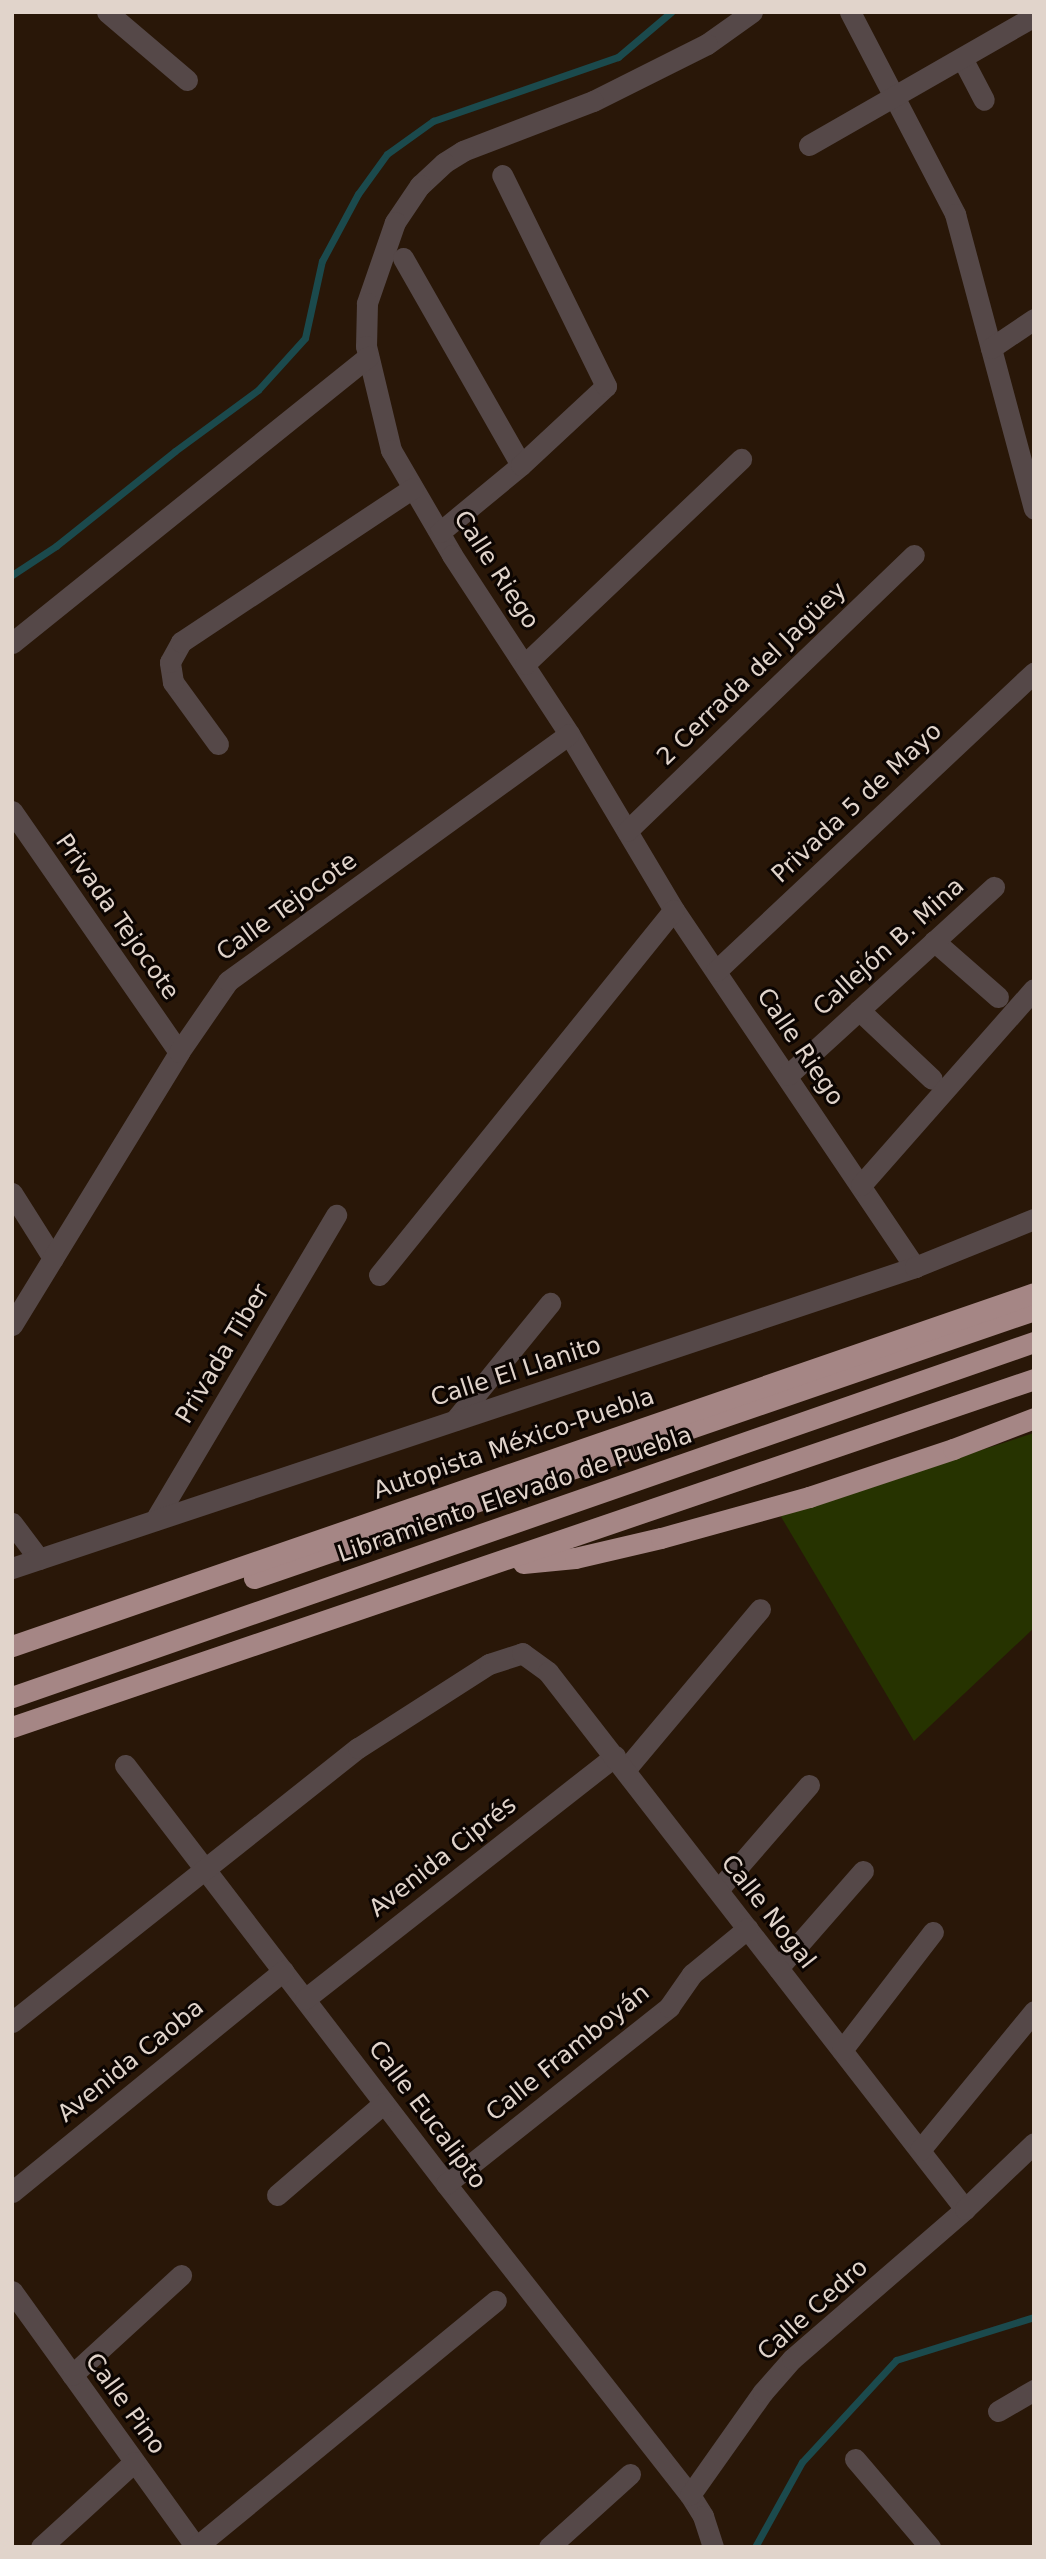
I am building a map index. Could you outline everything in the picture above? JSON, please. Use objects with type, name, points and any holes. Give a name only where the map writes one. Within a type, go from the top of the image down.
[{"type":"highway","name":"Autopista México-Puebla","points":[[12,1646],[1034,1293]]},
{"type":"highway","name":"Libramiento Elevado de Puebla","points":[[12,1661],[1034,1310]]},
{"type":"highway","name":"Libramiento Elevado de Puebla","points":[[12,1696],[1034,1342]]},
{"type":"highway","points":[[12,1727],[1034,1379]]},
{"type":"highway","points":[[486,1567],[575,1558],[661,1538],[809,1497],[953,1449],[1034,1418]]},
{"type":"street","points":[[107,12],[187,80]]},
{"type":"street","name":"Calle Riego","points":[[752,12],[707,44],[593,101],[463,151],[428,177],[396,222],[367,303],[368,357],[391,450],[413,488],[569,734],[674,910],[788,1075],[915,1268]]},
{"type":"street","points":[[850,12],[955,214],[1034,509]]},
{"type":"street","points":[[809,145],[1034,16]]},
{"type":"street","points":[[962,58],[984,100]]},
{"type":"street","points":[[440,532],[521,465],[606,386],[502,175]]},
{"type":"street","points":[[403,258],[521,465]]},
{"type":"street","points":[[991,348],[1034,318]]},
{"type":"street","points":[[12,643],[368,357]]},
{"type":"street","points":[[525,664],[741,459]]},
{"type":"street","points":[[218,744],[173,682],[170,662],[181,642],[413,488]]},
{"type":"street","name":"2 Cerrada del Jagüey","points":[[627,831],[914,555]]},
{"type":"street","name":"Privada 5 de Mayo","points":[[716,971],[1034,672]]},
{"type":"street","name":"Calle Tejocote","points":[[12,1325],[18,1298],[53,1258],[179,1052],[228,981],[569,734]]},
{"type":"street","name":"Privada Tejocote","points":[[12,811],[179,1052]]},
{"type":"street","name":"Callejón B. Mina","points":[[788,1075],[994,887]]},
{"type":"street","points":[[379,1275],[674,910]]},
{"type":"street","points":[[934,941],[998,998]]},
{"type":"street","points":[[861,1185],[1034,989]]},
{"type":"street","points":[[859,1010],[932,1079]]},
{"type":"street","points":[[12,1193],[53,1258]]},
{"type":"street","name":"Privada Tiber","points":[[155,1520],[336,1215]]},
{"type":"street","name":"Calle El Llanito","points":[[12,1568],[915,1268],[1034,1219]]},
{"type":"street","points":[[455,1420],[550,1303]]},
{"type":"street","points":[[12,1523],[39,1559]]},
{"type":"street","name":"Avenida Ciprés","points":[[305,1999],[620,1763],[760,1609]]},
{"type":"street","name":"Calle Nogal","points":[[205,1868],[358,1748],[489,1664],[522,1653],[548,1672],[965,2209]]},
{"type":"street","name":"Calle Eucalipto","points":[[125,1765],[446,2184],[690,2495]]},
{"type":"street","points":[[718,1890],[809,1785]]},
{"type":"street","points":[[12,2022],[205,1868]]},
{"type":"street","points":[[778,1968],[863,1871]]},
{"type":"street","name":"Calle Framboyán","points":[[446,2184],[669,2007],[692,1974],[748,1928]]},
{"type":"street","points":[[842,2050],[933,1931]]},
{"type":"street","name":"Avenida Caoba","points":[[12,2192],[283,1971]]},
{"type":"street","points":[[920,2150],[1034,2011]]},
{"type":"street","points":[[277,2195],[384,2103]]},
{"type":"street","name":"Calle Cedro","points":[[690,2495],[763,2392],[792,2359],[965,2209],[1034,2143]]},
{"type":"street","points":[[72,2375],[181,2275]]},
{"type":"street","name":"Calle Pino","points":[[12,2291],[196,2547]]},
{"type":"street","points":[[196,2547],[496,2301]]},
{"type":"street","points":[[998,2411],[1034,2390]]},
{"type":"street","points":[[855,2459],[930,2547]]},
{"type":"street","points":[[41,2547],[134,2462]]},
{"type":"street","points":[[549,2547],[630,2474]]},
{"type":"street","points":[[690,2495],[703,2516],[713,2547]]},
{"type":"green space","points":[[1034,1433],[1034,1628],[914,1741],[780,1515]]},
{"type":"waterway","points":[[12,575],[56,546],[175,451],[258,390],[305,338],[322,261],[358,194],[387,154],[433,121],[618,57],[671,12]]},
{"type":"waterway","points":[[755,2547],[802,2462],[896,2360],[1034,2317]]}]
